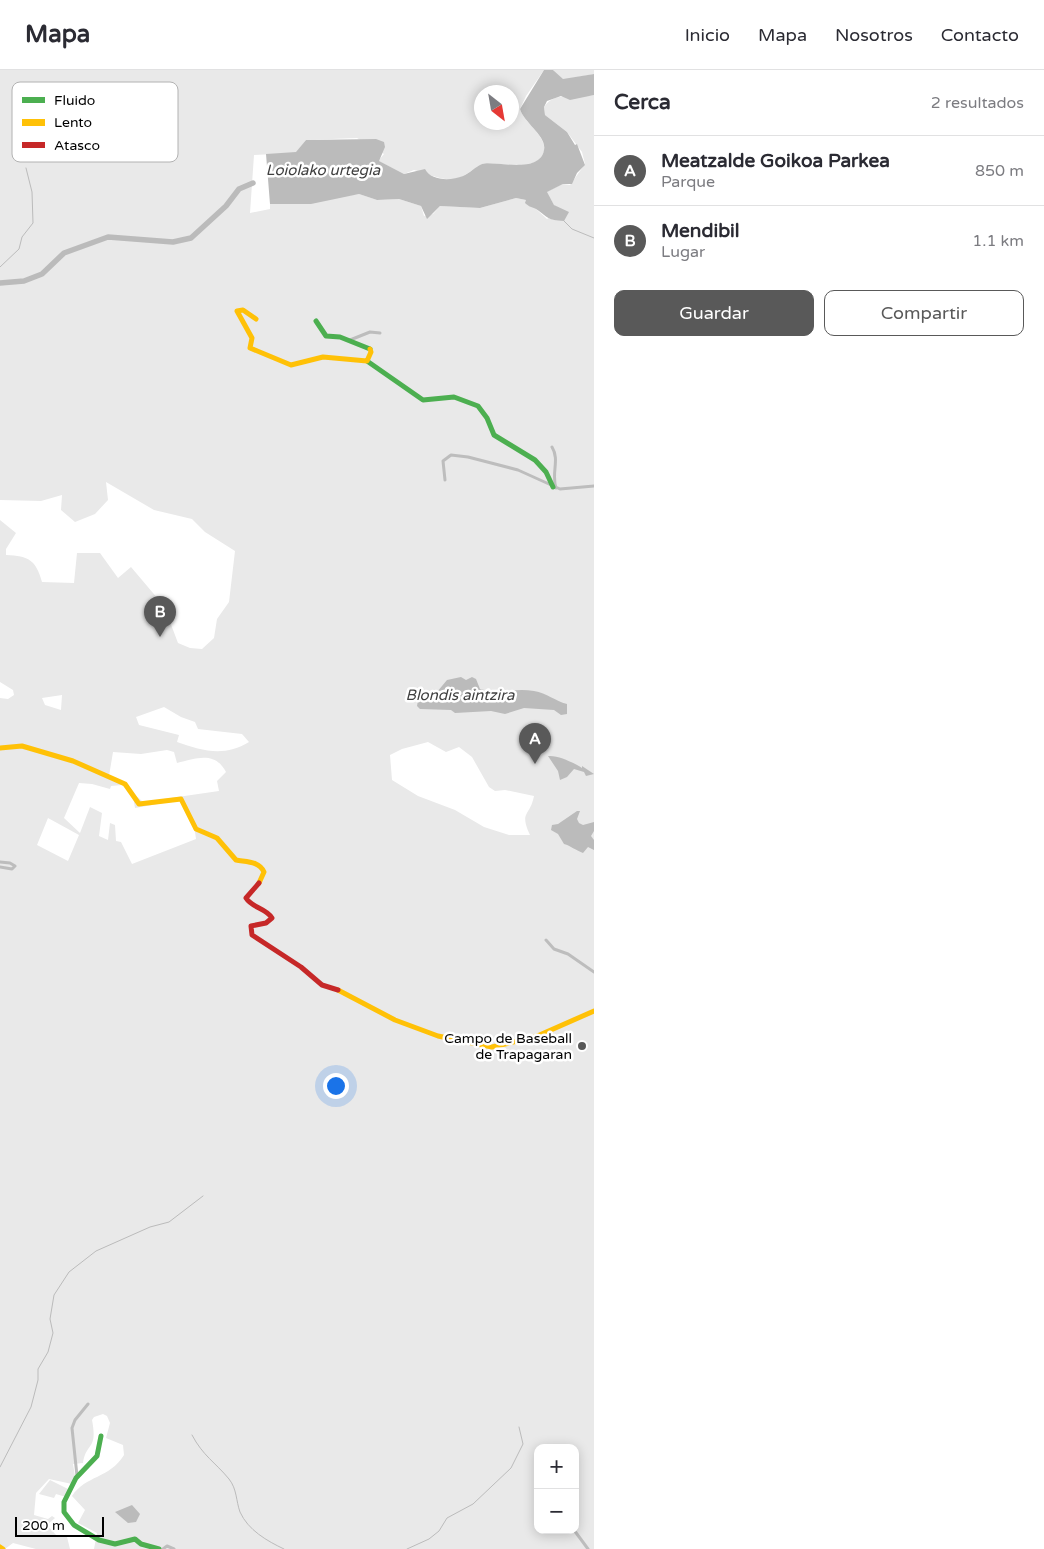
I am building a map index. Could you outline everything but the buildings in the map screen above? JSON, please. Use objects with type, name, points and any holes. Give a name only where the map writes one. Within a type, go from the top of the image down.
[{"type":"street","points":[[256,319],[243,310],[236,311],[250,334],[251,350],[288,364],[297,364],[323,357],[367,361],[423,400],[454,397],[478,406],[487,418],[494,435],[535,460],[546,472],[554,488]]},
{"type":"street","points":[[316,321],[326,336],[350,340],[371,349],[367,361]]},
{"type":"street","points":[[350,340],[370,332],[380,333]]},
{"type":"street","points":[[552,447],[556,459],[553,478],[554,488]]},
{"type":"street","points":[[445,480],[443,460],[456,455],[518,470],[554,488],[594,486]]},
{"type":"street","points":[[0,748],[22,746],[73,761],[129,788],[139,804],[181,799],[196,829],[217,838],[236,860],[256,863],[262,867],[264,872],[261,881],[246,898],[249,904],[269,913],[272,918],[266,924],[251,926],[250,931],[252,935],[301,967],[322,985],[345,993],[395,1020],[433,1035],[497,1047],[535,1037],[594,1011]]},
{"type":"street","points":[[0,862],[10,863],[15,866],[12,869],[0,867]]},
{"type":"street","points":[[546,940],[554,949],[568,954],[594,972]]},
{"type":"street","points":[[88,1404],[75,1420],[72,1428],[77,1476],[63,1507],[71,1522],[81,1530],[112,1544],[135,1539],[142,1544],[174,1549]]},
{"type":"street","points":[[77,1476],[86,1472],[99,1454],[101,1436]]},
{"type":"street","points":[[577,1534],[588,1549]]},
{"type":"shaded area","points":[[0,70],[544,70],[526,96],[520,109],[544,145],[544,151],[534,163],[515,165],[487,163],[459,178],[444,179],[414,170],[404,174],[378,161],[384,154],[357,138],[306,140],[296,153],[254,155],[250,213],[270,209],[270,204],[292,204],[359,194],[377,200],[399,199],[421,206],[424,216],[433,214],[440,206],[480,208],[516,198],[526,200],[547,219],[562,210],[554,205],[546,192],[563,184],[570,185],[585,164],[582,152],[567,132],[545,115],[544,107],[549,102],[560,97],[594,95],[594,1549],[94,1549],[97,1533],[78,1523],[85,1510],[72,1496],[84,1484],[112,1469],[124,1455],[123,1445],[106,1438],[110,1423],[107,1416],[103,1414],[94,1417],[92,1420],[93,1442],[84,1456],[83,1463],[73,1464],[75,1476],[72,1484],[49,1479],[36,1493],[34,1515],[48,1519],[52,1516],[55,1518],[47,1525],[57,1536],[67,1537],[70,1549],[36,1549],[13,1543],[5,1549],[0,1549],[0,698],[8,699],[14,695],[13,690],[0,682],[0,520],[16,533],[6,549],[6,555],[26,558],[34,564],[42,582],[74,583],[77,553],[100,553],[118,578],[131,567],[164,606],[178,643],[190,648],[202,649],[214,638],[217,619],[229,602],[235,551],[205,532],[192,519],[154,510],[106,482],[108,500],[95,514],[75,522],[61,510],[62,495],[41,501],[0,500]],"holes":[[[62,695],[61,710],[45,705],[42,698]],[[164,707],[181,717],[195,722],[198,729],[242,734],[249,742],[231,750],[204,750],[177,742],[179,735],[139,725],[136,717]],[[428,742],[446,752],[459,747],[472,757],[489,787],[495,791],[505,790],[534,796],[525,818],[530,835],[509,835],[484,827],[455,810],[418,796],[392,780],[390,755],[402,749]],[[167,750],[174,752],[177,763],[198,758],[217,761],[226,772],[217,781],[219,791],[143,802],[117,778],[109,776],[113,752],[141,754]],[[79,783],[110,789],[111,786],[122,785],[131,795],[135,808],[181,800],[195,832],[196,839],[132,864],[121,842],[116,841],[115,825],[110,823],[108,840],[99,836],[102,813],[90,807],[80,833],[64,818]],[[48,818],[79,835],[68,861],[37,845]]]},
{"type":"shaded area","points":[[553,70],[594,70],[594,74],[562,80]]},
{"type":"shaded area","points":[[50,1480],[70,1490],[66,1497],[56,1494],[54,1498],[39,1494]]},
{"type":"water","name":"Loiolako urtegia","points":[[544,70],[553,70],[563,79],[594,74],[594,95],[570,100],[561,96],[547,101],[544,107],[545,115],[567,132],[575,145],[577,144],[585,165],[577,173],[572,184],[563,184],[547,192],[554,205],[569,212],[564,221],[549,218],[526,204],[526,200],[516,198],[480,208],[440,206],[427,219],[421,206],[399,199],[377,200],[359,194],[311,204],[270,204],[266,154],[296,152],[306,140],[376,139],[384,142],[385,147],[379,161],[404,174],[425,169],[432,176],[442,179],[453,179],[463,176],[482,164],[516,165],[534,162],[541,158],[544,145],[520,109]]},
{"type":"water","name":"Blondis aintzira","points":[[461,677],[466,680],[472,677],[476,679],[480,689],[500,691],[527,690],[543,693],[567,704],[567,714],[561,715],[554,710],[524,708],[505,714],[491,711],[455,713],[451,710],[420,709],[417,706],[418,700],[432,698],[447,680]]},
{"type":"water","points":[[548,756],[566,760],[582,768],[582,766],[594,774],[586,776],[584,772],[574,769],[567,777],[560,780],[558,771]]},
{"type":"water","points":[[577,811],[580,811],[577,819],[579,823],[583,825],[594,822],[594,831],[591,836],[594,840],[594,850],[588,847],[583,853],[580,852],[564,844],[558,834],[551,830],[552,825],[558,824]]},
{"type":"water","points":[[132,1505],[140,1514],[136,1522],[128,1523],[115,1512]]},
{"type":"waterway","points":[[0,267],[19,249],[22,237],[33,223],[32,192],[26,168]]},
{"type":"waterway","points":[[0,283],[24,281],[42,274],[64,253],[108,237],[173,242],[191,238],[226,206],[239,189],[253,183]]},
{"type":"waterway","points":[[563,220],[572,229],[594,238]]},
{"type":"waterway","points":[[0,1467],[31,1407],[38,1380],[38,1369],[48,1352],[53,1333],[50,1319],[54,1295],[69,1272],[96,1251],[150,1227],[169,1222],[203,1196]]},
{"type":"waterway","points":[[407,1549],[429,1539],[439,1531],[447,1518],[473,1504],[511,1468],[523,1444],[519,1427]]},
{"type":"waterway","points":[[192,1435],[205,1454],[232,1483],[243,1518],[253,1530],[284,1549]]},
{"type":"traffic: fast","points":[[316,321],[326,336],[340,337],[370,349]]},
{"type":"traffic: fast","points":[[367,361],[423,400],[454,397],[478,406],[487,418],[494,435],[535,460],[546,472],[553,487]]},
{"type":"traffic: fast","points":[[101,1436],[97,1456],[76,1478],[64,1502],[64,1512],[74,1525],[99,1540],[115,1544],[135,1539],[141,1544],[159,1549]]},
{"type":"traffic: slow","points":[[256,319],[243,310],[237,311],[252,338],[250,348],[291,365],[323,357],[367,361],[371,352],[370,349]]},
{"type":"traffic: slow","points":[[0,748],[22,746],[73,761],[125,784],[139,804],[181,799],[196,829],[217,838],[236,860],[252,863],[262,868],[264,872],[259,883]]},
{"type":"traffic: slow","points":[[338,990],[395,1020],[438,1036],[492,1047],[535,1037],[594,1011]]},
{"type":"traffic: jam","points":[[259,883],[246,898],[272,918],[266,923],[251,926],[252,935],[301,967],[322,985],[338,990]]},
{"type":"place","name":"Mendibil","points":[[160,637]]},
{"type":"place","name":"Meatzalde Goikoa Parkea","points":[[535,764]]},
{"type":"place","name":"Campo de Baseball de Trapagaran","points":[[582,1046]]}]
